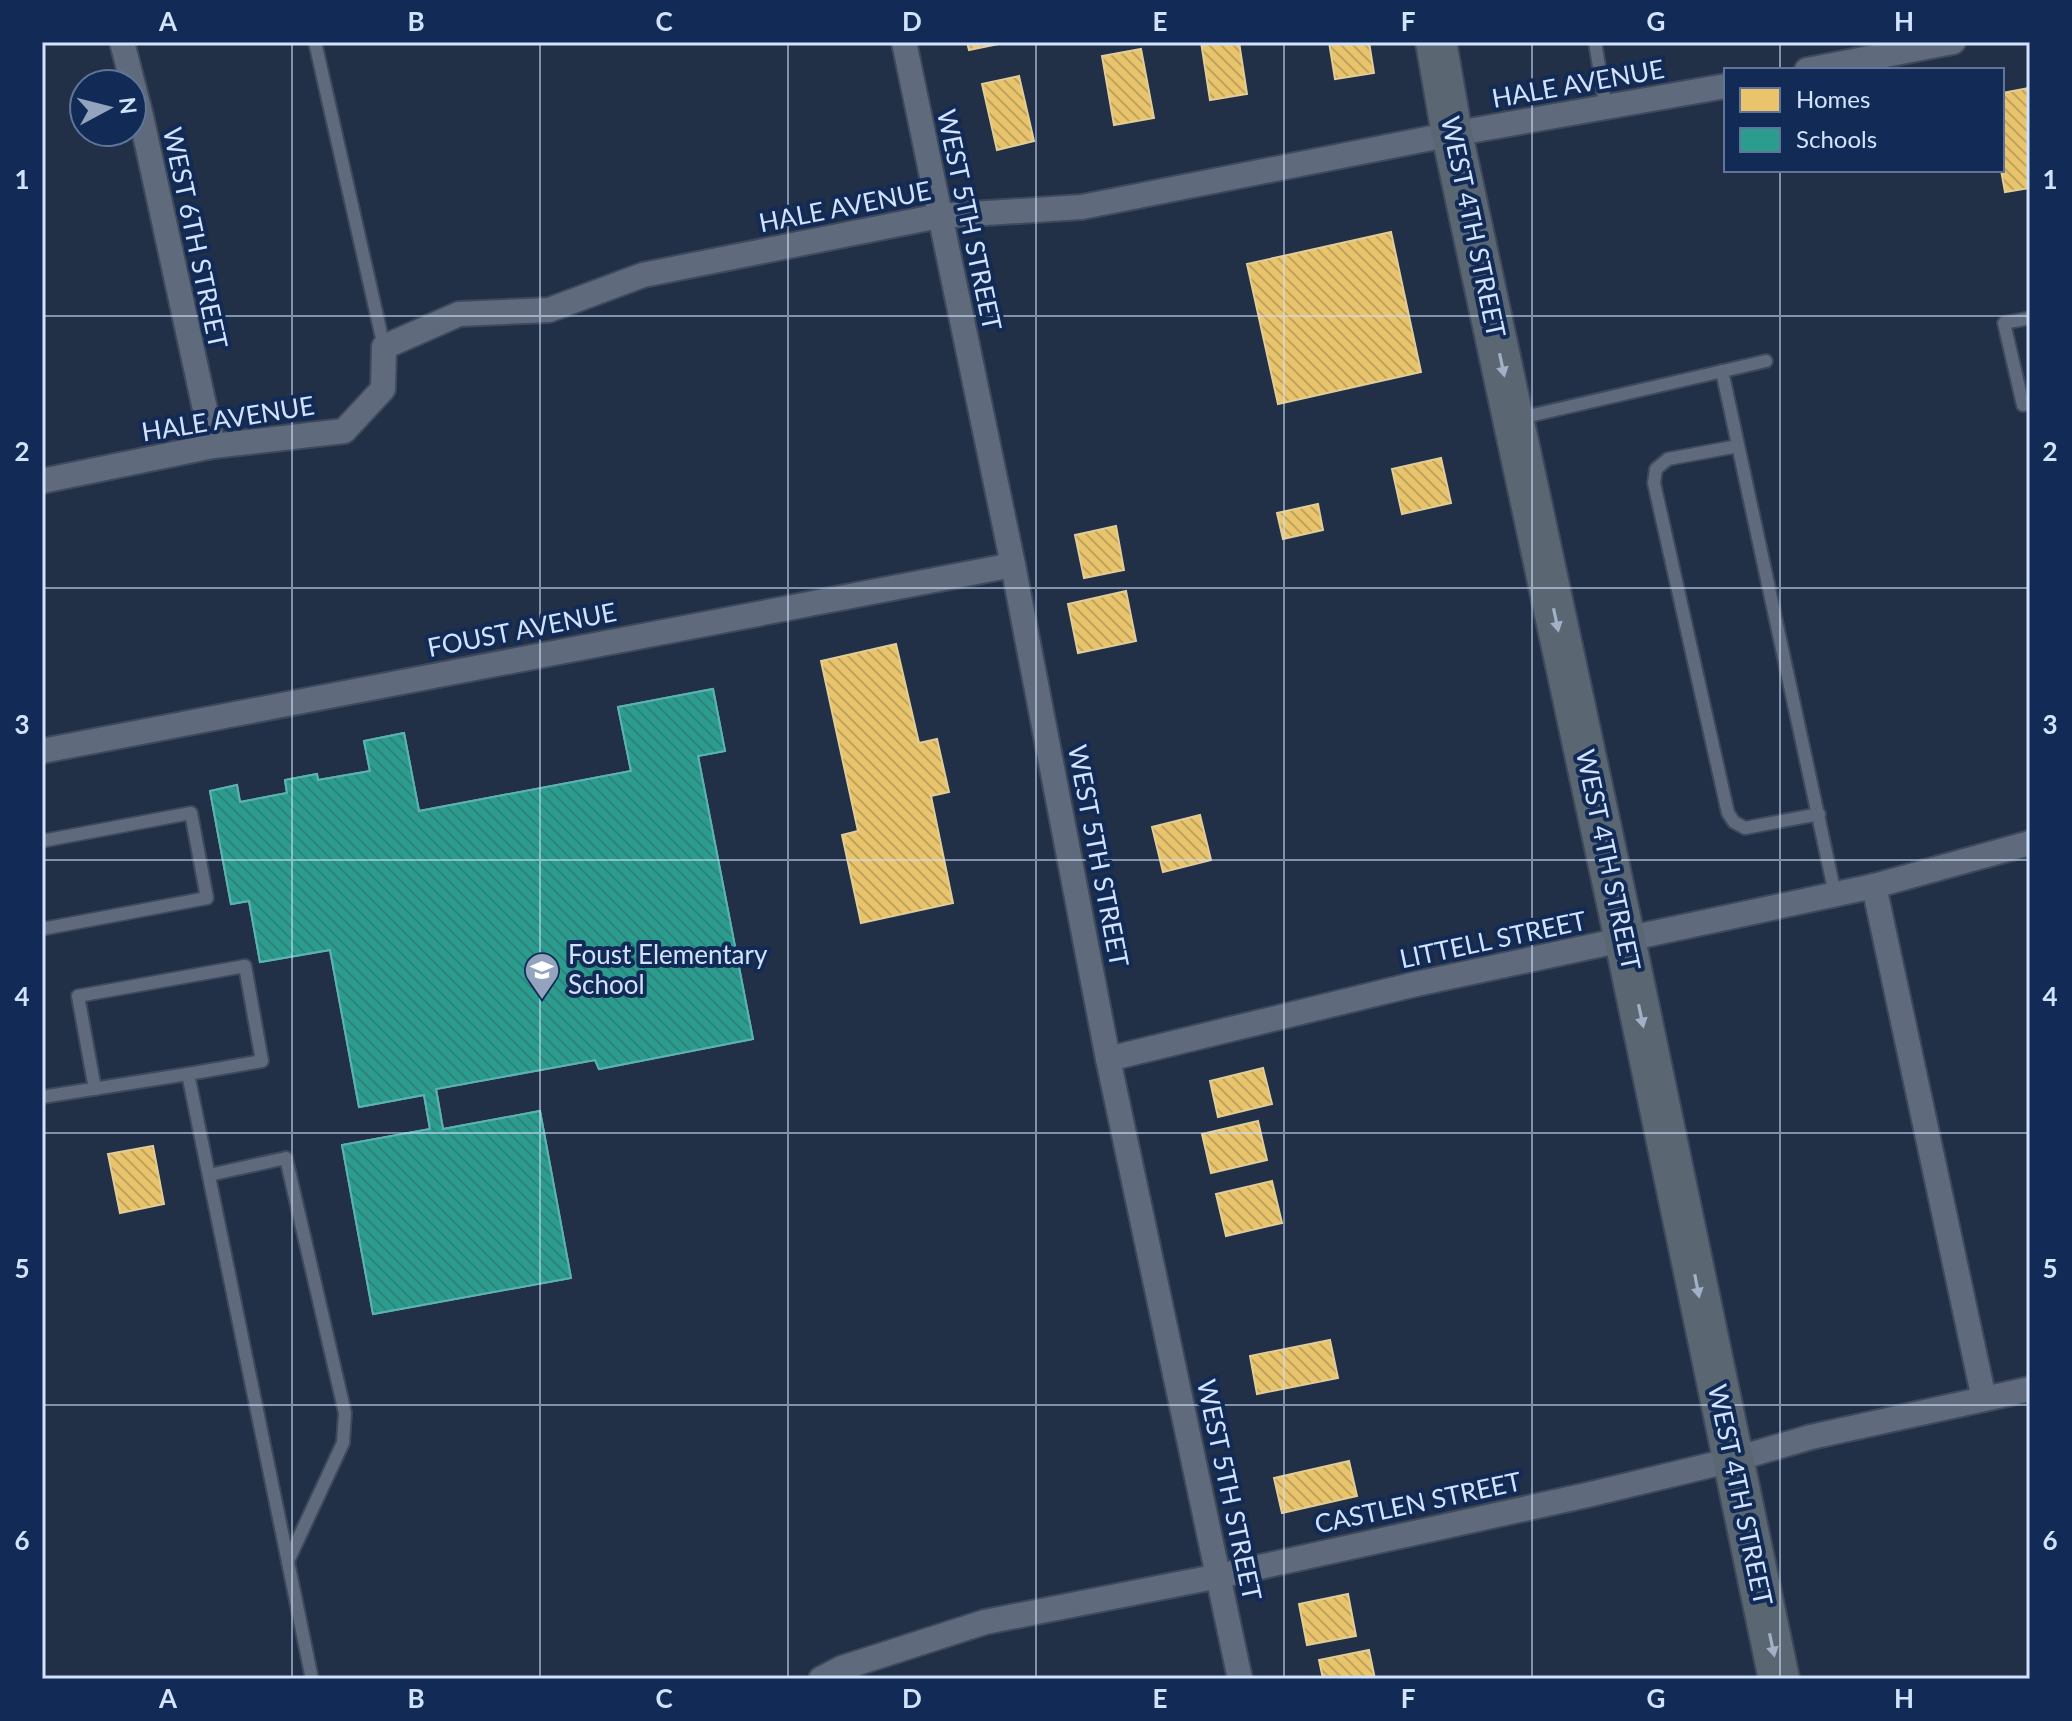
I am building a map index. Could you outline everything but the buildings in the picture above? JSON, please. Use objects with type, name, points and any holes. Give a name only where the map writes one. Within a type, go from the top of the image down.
[{"type":"main road","name":"WEST 4TH STREET","points":[[1436,42],[1452,134],[1779,1679]]},
{"type":"street","name":"WEST 6TH STREET","points":[[122,42],[213,446]]},
{"type":"street","name":"WEST 5TH STREET","points":[[904,42],[1013,565],[1108,1059],[1240,1679]]},
{"type":"street","points":[[1816,68],[1924,45],[1953,42]]},
{"type":"street","name":"HALE AVENUE","points":[[42,481],[213,446],[344,431],[383,389],[384,347],[459,314],[549,310],[643,275],[939,216],[1082,207],[1452,134],[1724,86]]},
{"type":"street","name":"FOUST AVENUE","points":[[42,751],[1013,565]]},
{"type":"street","name":"LITTELL STREET","points":[[1108,1059],[1416,984],[1874,886],[2030,843]]},
{"type":"street","points":[[1874,886],[1984,1399]]},
{"type":"street","name":"CASTLEN STREET","points":[[821,1679],[842,1668],[985,1622],[1219,1576],[1587,1495],[1732,1460],[1811,1437],[2030,1389]]},
{"type":"lane","points":[[315,42],[384,347]]},
{"type":"lane","points":[[1595,42],[1606,109]]},
{"type":"lane","points":[[2030,318],[2004,323],[2023,405],[2030,403]]},
{"type":"lane","points":[[1513,419],[1766,361]]},
{"type":"lane","points":[[1722,371],[1835,894]]},
{"type":"lane","points":[[1738,446],[1668,459],[1656,469],[1654,483],[1657,498],[1728,813],[1734,822],[1745,828],[1819,814]]},
{"type":"lane","points":[[42,841],[191,813],[207,898],[42,929]]},
{"type":"lane","points":[[42,1097],[95,1089],[188,1074],[262,1061],[245,966],[78,996],[95,1089]]},
{"type":"lane","points":[[188,1074],[312,1679]]},
{"type":"lane","points":[[209,1175],[286,1158],[345,1413],[343,1443],[288,1561]]},
{"type":"place","name":"Foust Elementary School","points":[[542,1001]]}]
